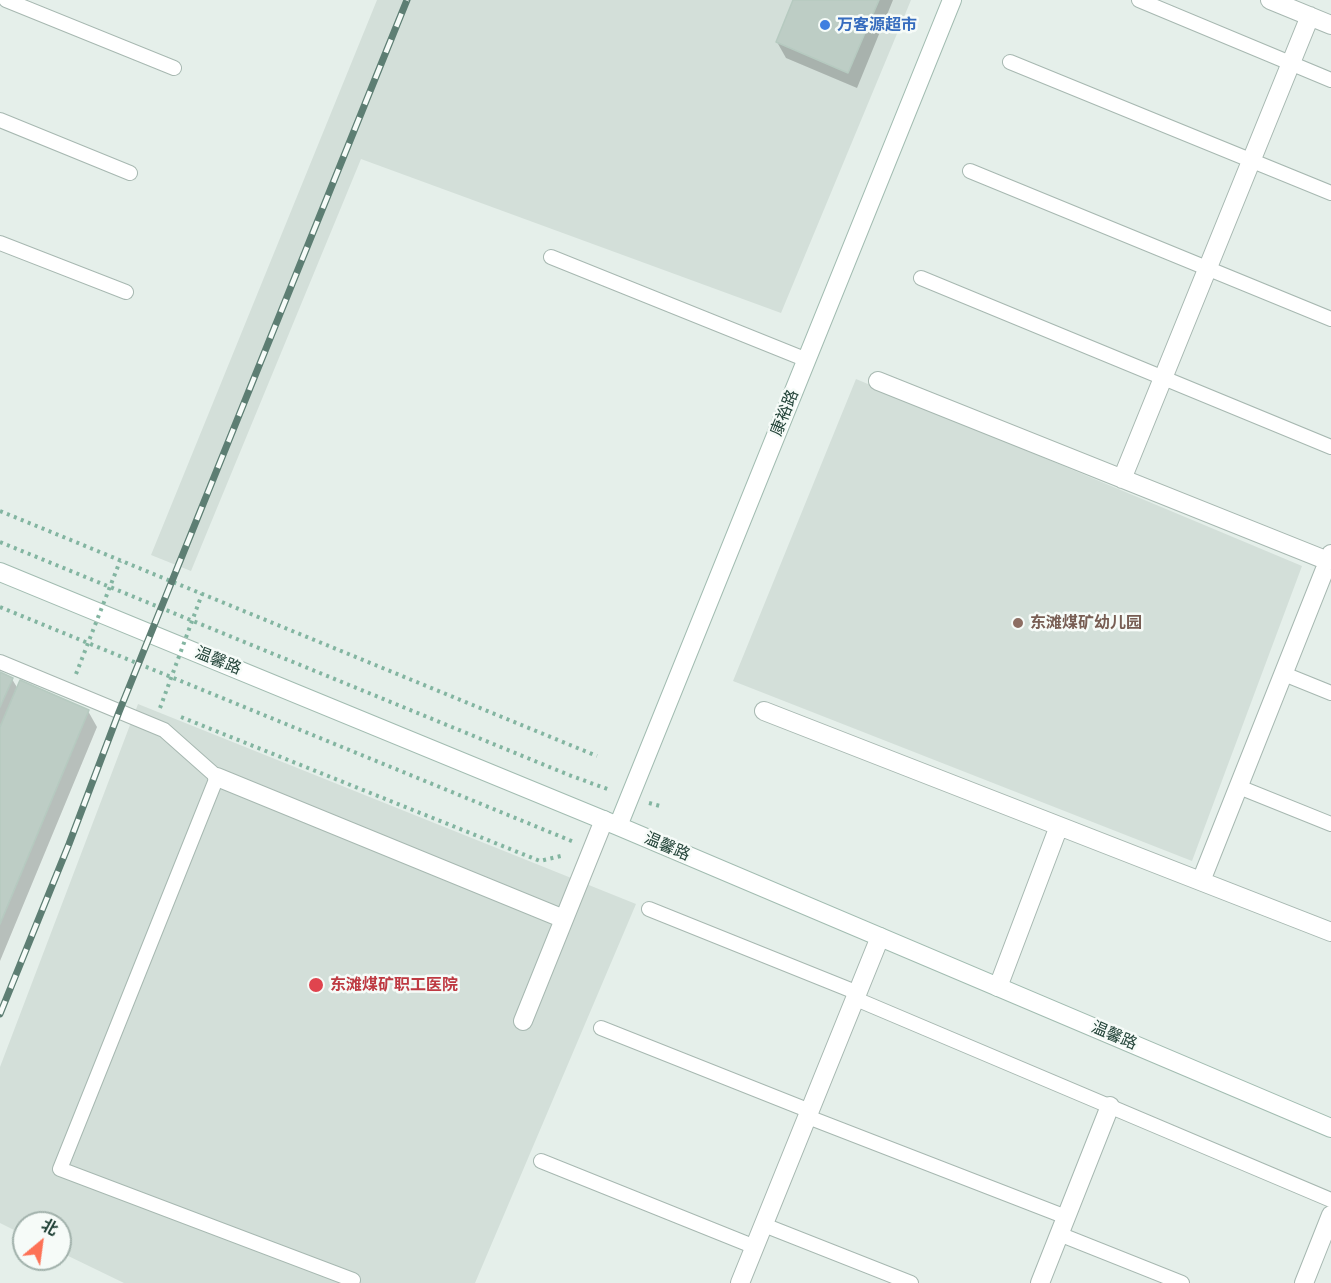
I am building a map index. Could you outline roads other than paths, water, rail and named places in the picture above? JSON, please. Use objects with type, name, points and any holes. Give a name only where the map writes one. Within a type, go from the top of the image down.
[{"type":"street","name":"康裕路","points":[[523,1021],[592,849],[630,797],[952,0]]},
{"type":"street","points":[[1270,0],[1331,25]]},
{"type":"street","points":[[1122,479],[1310,16]]},
{"type":"street","points":[[878,381],[1329,562],[1201,881]]},
{"type":"street","name":"温馨路","points":[[0,572],[611,823],[1331,1128]]},
{"type":"street","points":[[764,711],[1331,932]]},
{"type":"street","points":[[217,777],[564,919]]},
{"type":"street","points":[[998,987],[1059,826]]},
{"type":"street","points":[[740,1283],[880,937]]},
{"type":"street","points":[[1040,1283],[1110,1106]]},
{"type":"street","points":[[1304,1283],[1331,1215]]},
{"type":"lane","points":[[6,0],[174,68]]},
{"type":"lane","points":[[1139,0],[1331,80]]},
{"type":"lane","points":[[1010,62],[1331,193]]},
{"type":"lane","points":[[0,120],[130,173]]},
{"type":"lane","points":[[970,171],[1331,319]]},
{"type":"lane","points":[[0,243],[126,292]]},
{"type":"lane","points":[[551,257],[807,360]]},
{"type":"lane","points":[[921,278],[1331,447]]},
{"type":"lane","points":[[0,662],[164,730],[217,777],[60,1169],[353,1280]]},
{"type":"lane","points":[[1284,674],[1331,693]]},
{"type":"lane","points":[[1239,787],[1331,824]]},
{"type":"lane","points":[[649,909],[1331,1200]]},
{"type":"lane","points":[[602,1028],[809,1114],[1063,1226],[1182,1283]]},
{"type":"lane","points":[[541,1161],[755,1247]]},
{"type":"lane","points":[[764,1226],[911,1283]]},
{"type":"railway","points":[[0,1014],[69,844],[119,712],[407,0]]},
{"type":"place","name":"万客源超市","points":[[825,25]]},
{"type":"place","name":"东滩煤矿幼儿园","points":[[1018,623]]},
{"type":"place","name":"东滩煤矿职工医院","points":[[316,985]]}]
